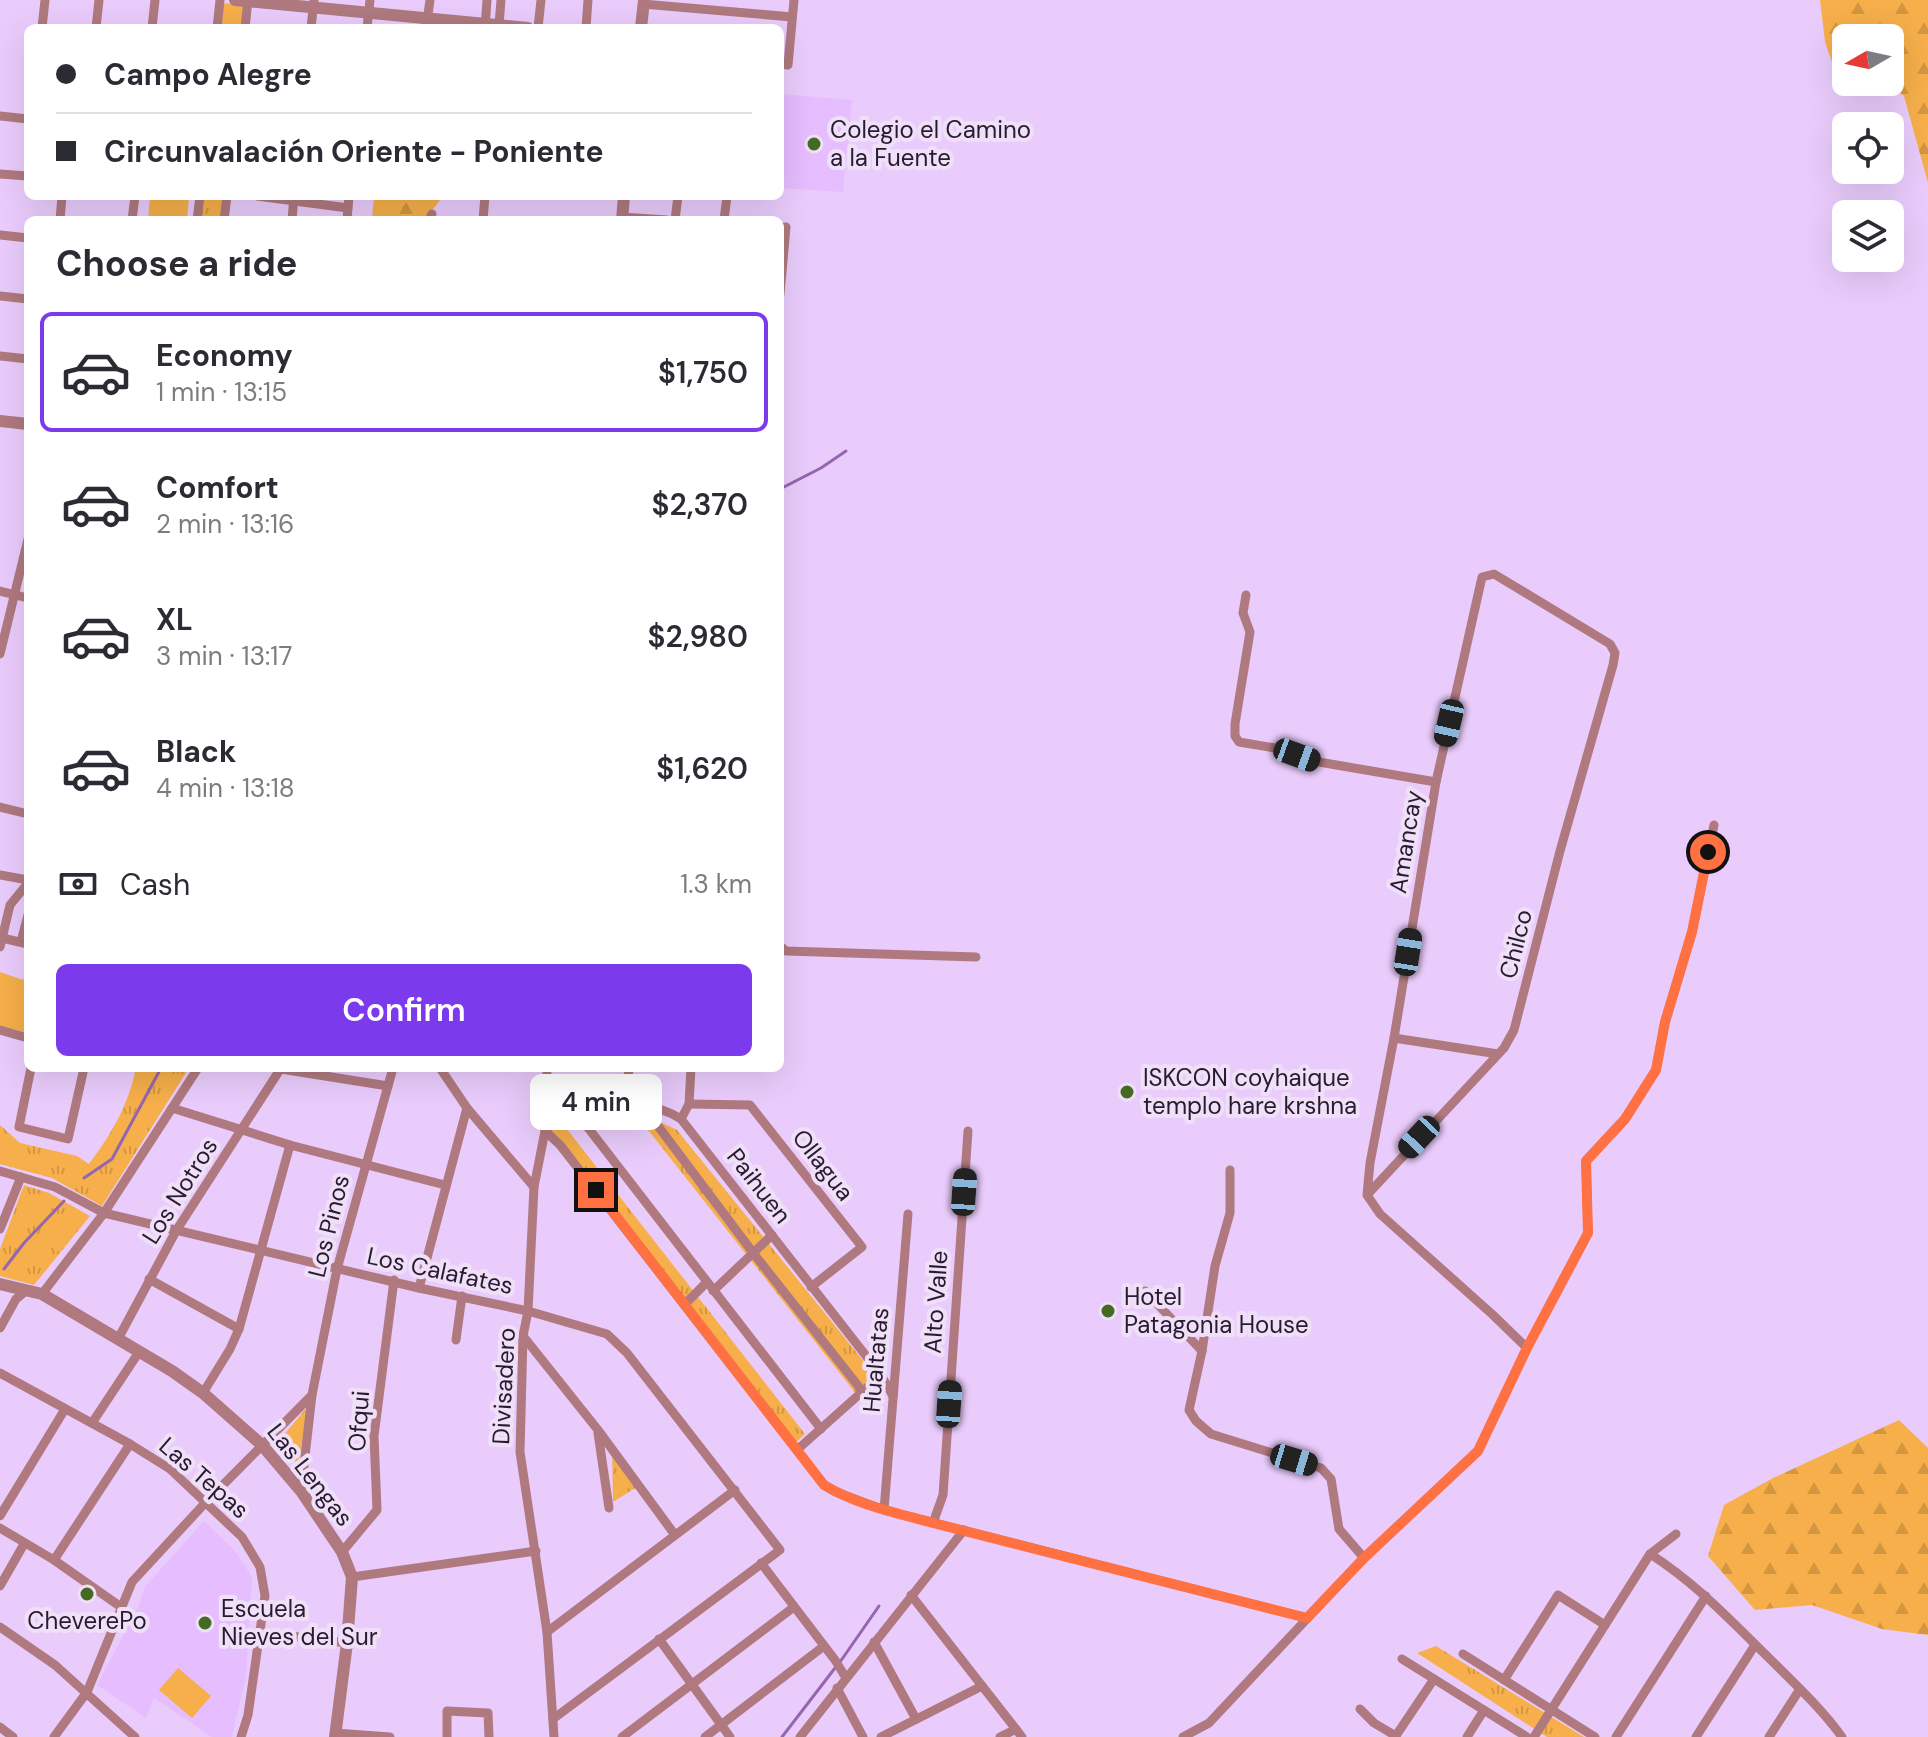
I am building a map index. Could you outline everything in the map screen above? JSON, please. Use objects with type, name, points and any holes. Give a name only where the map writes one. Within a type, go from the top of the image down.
[{"type":"street","points":[[42,24],[45,0]]},
{"type":"street","points":[[96,24],[99,0]]},
{"type":"street","points":[[152,24],[155,0]]},
{"type":"street","points":[[217,24],[220,0]]},
{"type":"street","points":[[245,24],[243,0],[369,6],[427,23],[430,0]]},
{"type":"street","points":[[485,24],[487,0]]},
{"type":"street","points":[[499,24],[501,0]]},
{"type":"street","points":[[538,24],[541,0]]},
{"type":"street","points":[[586,24],[588,0]]},
{"type":"street","points":[[784,65],[794,0]]},
{"type":"street","points":[[641,24],[643,2],[792,17]]},
{"type":"street","points":[[312,24],[314,4]]},
{"type":"street","points":[[0,116],[24,119]]},
{"type":"street","points":[[0,174],[24,176]]},
{"type":"street","points":[[305,200],[348,208]]},
{"type":"street","points":[[347,216],[349,200]]},
{"type":"street","points":[[0,235],[24,238]]},
{"type":"street","points":[[0,296],[24,299]]},
{"type":"street","points":[[0,356],[24,359]]},
{"type":"street","points":[[0,421],[24,424]]},
{"type":"street","points":[[0,654],[24,555]]},
{"type":"street","name":"Amancay","points":[[1367,1195],[1436,782],[1482,577],[1494,574],[1503,578],[1610,644],[1615,653]]},
{"type":"street","points":[[0,591],[24,597]]},
{"type":"street","points":[[1246,595],[1243,613],[1250,632],[1235,724],[1235,736],[1239,742],[1281,749],[1313,761],[1436,782]]},
{"type":"street","name":"Chilco","points":[[1367,1195],[1498,1054],[1514,1030],[1615,653]]},
{"type":"street","points":[[0,807],[24,813]]},
{"type":"street","points":[[1183,1737],[1209,1723],[1364,1558],[1478,1451],[1527,1348],[1588,1233],[1586,1161],[1625,1119],[1656,1070],[1665,1022],[1692,932],[1714,825]]},
{"type":"street","points":[[0,875],[24,881]]},
{"type":"street","points":[[24,887],[10,905],[1,942],[24,943]]},
{"type":"street","points":[[784,949],[976,957]]},
{"type":"street","points":[[0,1030],[24,1037]]},
{"type":"street","points":[[1394,1038],[1498,1054]]},
{"type":"street","points":[[30,1072],[19,1127],[68,1139],[83,1072]]},
{"type":"street","points":[[42,1294],[104,1213],[195,1072]]},
{"type":"street","name":"Los Notros","points":[[118,1339],[176,1231],[279,1072]]},
{"type":"street","points":[[305,1072],[388,1086]]},
{"type":"street","name":"Los Pinos","points":[[301,1491],[312,1395],[337,1269],[392,1072]]},
{"type":"street","points":[[443,1072],[467,1108],[534,1187]]},
{"type":"street","name":"Divisadero","points":[[547,1072],[545,1131],[534,1187],[528,1311],[523,1336],[520,1452],[547,1632],[554,1737]]},
{"type":"street","points":[[625,1105],[629,1072]]},
{"type":"street","points":[[691,1072],[689,1104],[681,1119],[666,1110],[643,1106],[582,1104],[572,1107],[545,1131],[560,1145],[824,1485],[884,1510],[1307,1618]]},
{"type":"street","name":"Ollagua","points":[[689,1104],[750,1105],[862,1247],[811,1287]]},
{"type":"street","points":[[643,1106],[863,1392]]},
{"type":"street","points":[[572,1107],[821,1429]]},
{"type":"street","points":[[172,1108],[290,1145],[445,1185]]},
{"type":"street","points":[[419,1288],[467,1108]]},
{"type":"street","name":"Paihuen","points":[[681,1119],[881,1375],[893,1396]]},
{"type":"street","name":"Alto Valle","points":[[933,1523],[943,1495],[968,1131]]},
{"type":"street","points":[[203,1393],[239,1329],[290,1145]]},
{"type":"street","points":[[1230,1170],[1230,1213],[1215,1266],[1189,1410],[1211,1434],[1321,1468],[1331,1479],[1339,1529],[1364,1558]]},
{"type":"street","name":"Los Calafates","points":[[0,1171],[55,1187],[104,1213],[528,1311],[607,1334],[627,1353],[780,1550],[761,1563]]},
{"type":"street","points":[[0,1229],[21,1177]]},
{"type":"street","points":[[1367,1195],[1380,1214],[1527,1348]]},
{"type":"street","name":"Hualtatas","points":[[884,1510],[908,1214]]},
{"type":"street","points":[[685,1304],[754,1254],[772,1235]]},
{"type":"street","points":[[149,1279],[239,1329]]},
{"type":"street","name":"Ofqui","points":[[342,1552],[377,1510],[374,1436],[394,1280]]},
{"type":"street","name":"Las Lengas","points":[[0,1284],[42,1294],[172,1371],[203,1393],[262,1445],[301,1491],[342,1552],[352,1577],[335,1735]]},
{"type":"street","points":[[0,1328],[16,1299],[27,1290]]},
{"type":"street","points":[[1145,1291],[1202,1351]]},
{"type":"street","points":[[456,1340],[462,1296]]},
{"type":"street","points":[[523,1336],[598,1430],[675,1535]]},
{"type":"street","points":[[92,1423],[139,1352]]},
{"type":"street","name":"Las Tepas","points":[[0,1373],[170,1469],[242,1537],[260,1567],[265,1596],[252,1689],[241,1737]]},
{"type":"street","points":[[798,1449],[881,1375]]},
{"type":"street","points":[[54,1737],[87,1692],[132,1582],[312,1395]]},
{"type":"street","points":[[0,1516],[65,1409]]},
{"type":"street","points":[[598,1430],[609,1508]]},
{"type":"street","points":[[54,1560],[130,1444]]},
{"type":"street","points":[[547,1632],[735,1490]]},
{"type":"street","points":[[0,1528],[54,1560],[121,1607]]},
{"type":"street","points":[[800,1737],[844,1675],[964,1530]]},
{"type":"street","points":[[1534,1737],[1650,1554],[1676,1534]]},
{"type":"street","points":[[0,1586],[24,1544]]},
{"type":"street","points":[[352,1577],[536,1551]]},
{"type":"street","points":[[1650,1554],[1706,1596],[1800,1689],[1842,1737]]},
{"type":"street","points":[[553,1719],[761,1563],[844,1675]]},
{"type":"street","points":[[911,1595],[1019,1733],[1000,1737]]},
{"type":"street","points":[[1504,1680],[1558,1595],[1605,1625]]},
{"type":"street","points":[[1616,1737],[1706,1596]]},
{"type":"street","points":[[622,1737],[794,1607]]},
{"type":"street","points":[[0,1627],[46,1658],[135,1737]]},
{"type":"street","points":[[258,1632],[347,1643]]},
{"type":"street","points":[[659,1639],[730,1737]]},
{"type":"street","points":[[874,1642],[916,1719]]},
{"type":"street","points":[[1696,1737],[1755,1645]]},
{"type":"street","points":[[705,1737],[824,1646]]},
{"type":"street","points":[[1463,1654],[1595,1737]]},
{"type":"street","points":[[1402,1659],[1527,1737]]},
{"type":"street","points":[[1360,1709],[1374,1723],[1396,1736],[1434,1679]]},
{"type":"street","points":[[881,1737],[982,1686]]},
{"type":"street","points":[[837,1688],[863,1737]]},
{"type":"street","points":[[1769,1737],[1800,1689]]},
{"type":"street","points":[[1467,1737],[1484,1710]]},
{"type":"street","points":[[447,1737],[447,1711],[488,1713],[489,1737]]},
{"type":"street","points":[[335,1735],[390,1737]]},
{"type":"shaded area","name":"Colegio el Camino a la Fuente","points":[[784,94],[852,100],[843,192],[784,188]]},
{"type":"shaded area","name":"Escuela Nieves del Sur","points":[[204,1521],[234,1550],[252,1577],[246,1676],[232,1737],[212,1737],[154,1698],[146,1718],[97,1685],[139,1605],[145,1587]]},
{"type":"green space","points":[[1820,0],[1928,0],[1928,183],[1904,96],[1904,24],[1832,24],[1832,62],[1825,42]]},
{"type":"green space","points":[[222,3],[244,5],[242,24],[219,24]]},
{"type":"green space","points":[[150,200],[189,200],[187,216],[148,216]]},
{"type":"green space","points":[[202,200],[224,200],[222,216],[200,216]]},
{"type":"green space","points":[[374,200],[440,200],[428,216],[372,216]]},
{"type":"green space","points":[[0,972],[23,980],[24,977],[24,1032],[0,1026]]},
{"type":"green space","points":[[7,978],[24,982],[19,1019],[0,1015]]},
{"type":"green space","points":[[135,1072],[186,1072],[102,1206],[52,1178],[0,1164],[0,1125],[20,1143],[77,1156],[89,1164],[118,1119]]},
{"type":"green space","points":[[641,1121],[662,1123],[677,1130],[878,1379],[857,1395]]},
{"type":"green space","points":[[563,1124],[805,1434],[792,1446],[549,1132]]},
{"type":"green space","points":[[24,1185],[49,1193],[90,1216],[34,1285],[0,1276],[0,1249]]},
{"type":"green space","points":[[65,1213],[80,1226],[59,1252],[44,1239]]},
{"type":"green space","points":[[308,1406],[298,1465],[278,1442]]},
{"type":"green space","points":[[1899,1420],[1928,1448],[1928,1635],[1882,1629],[1812,1605],[1755,1610],[1708,1556],[1724,1505],[1773,1478]]},
{"type":"green space","points":[[612,1445],[640,1485],[613,1502]]},
{"type":"green space","points":[[1436,1646],[1584,1737],[1547,1737],[1417,1653]]},
{"type":"green space","points":[[178,1668],[211,1696],[192,1718],[159,1690]]},
{"type":"waterway","points":[[784,487],[846,451]]},
{"type":"waterway","points":[[84,1178],[112,1159],[159,1072]]},
{"type":"waterway","points":[[4,1269],[64,1201]]},
{"type":"waterway","points":[[840,1662],[879,1606]]},
{"type":"waterway","points":[[782,1737],[835,1668]]},
{"type":"place","name":"Colegio el Camino a la Fuente","points":[[814,144]]},
{"type":"place","name":"ISKCON coyhaique templo hare krshna","points":[[1127,1092]]},
{"type":"place","name":"Hotel Patagonia House","points":[[1108,1311]]},
{"type":"place","name":"CheverePo","points":[[87,1594]]},
{"type":"place","name":"Escuela Nieves del Sur","points":[[205,1623]]},
{"type":"route","points":[[596,1190],[824,1485],[884,1510],[1307,1618],[1364,1558],[1478,1451],[1527,1348],[1588,1233],[1586,1161],[1625,1119],[1656,1070],[1665,1022],[1692,932],[1708,852]]}]
